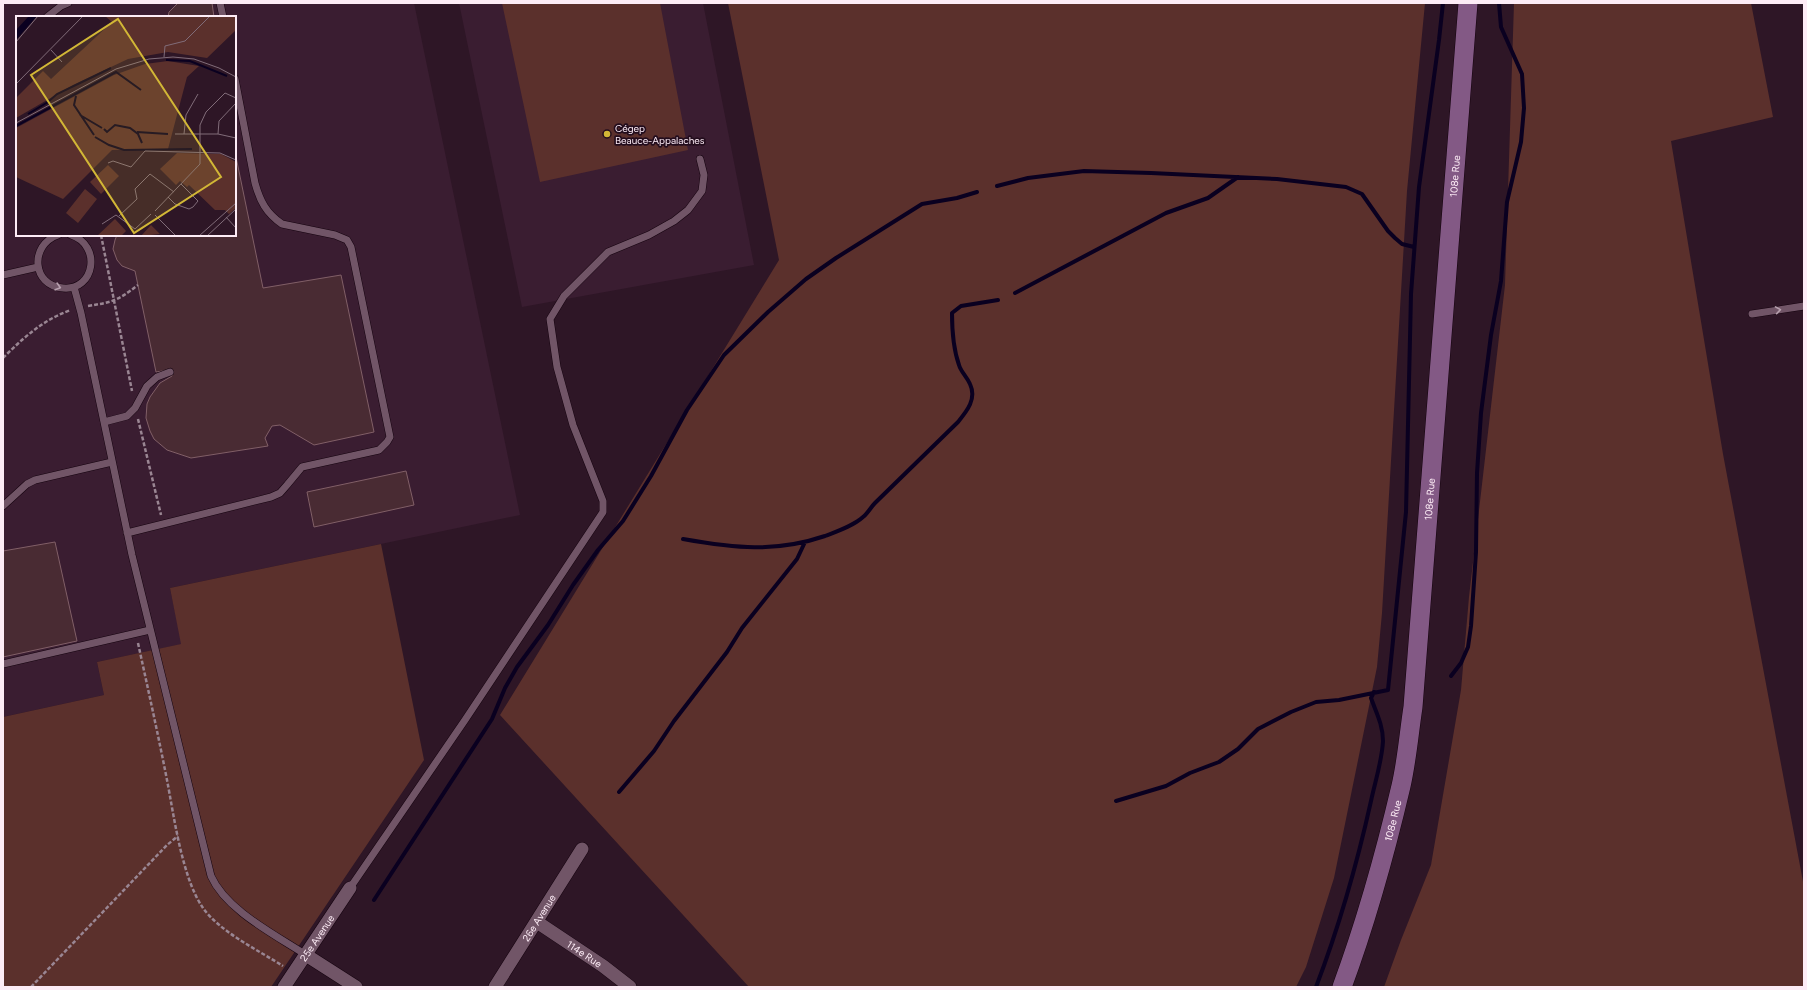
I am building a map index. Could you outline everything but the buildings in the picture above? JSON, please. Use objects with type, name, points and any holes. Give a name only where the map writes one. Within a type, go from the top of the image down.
[{"type":"main road","name":"108e Rue","points":[[1342,987],[1356,948],[1380,866],[1401,784],[1413,707],[1468,3]]},
{"type":"street","name":"26e Avenue","points":[[495,987],[582,849]]},
{"type":"street","name":"25e Avenue","points":[[284,987],[350,888]]},
{"type":"street","name":"114e Rue","points":[[537,922],[603,966],[630,987]]},
{"type":"street","points":[[306,955],[356,987]]},
{"type":"lane","points":[[48,16],[61,6],[68,3]]},
{"type":"lane","points":[[220,3],[223,16]]},
{"type":"lane","points":[[127,532],[271,497],[280,493],[302,467],[379,450],[387,442],[390,436],[351,247],[347,240],[335,235],[282,224],[266,209],[259,198],[255,182],[236,84]]},
{"type":"lane","points":[[350,888],[465,720],[603,512],[603,501],[573,425],[557,367],[550,319],[564,296],[608,252],[649,235],[674,221],[688,210],[702,191],[704,175],[700,159]]},
{"type":"lane","points":[[56,236],[45,243],[40,250],[37,258],[38,267],[41,276],[47,282],[55,287],[64,288],[74,287],[82,282],[88,275],[91,267],[92,258],[89,249],[84,242],[73,236]]},
{"type":"lane","points":[[3,274],[38,267]]},
{"type":"lane","points":[[74,287],[80,308],[127,532],[150,630],[206,859],[216,888],[234,907],[306,955]]},
{"type":"lane","points":[[1752,314],[1804,306]]},
{"type":"lane","points":[[104,422],[127,416],[135,408],[147,386],[157,377],[170,372]]},
{"type":"lane","points":[[3,506],[28,484],[35,480],[112,462]]},
{"type":"lane","points":[[3,664],[150,630]]},
{"type":"path","points":[[101,236],[133,397]]},
{"type":"path","points":[[3,358],[18,342],[44,322],[57,315],[80,308],[114,301],[138,285]]},
{"type":"path","points":[[139,427],[163,524]]},
{"type":"path","points":[[31,987],[167,844],[178,836]]},
{"type":"shaded area","points":[[3,3],[414,3],[520,515],[170,588],[182,644],[97,662],[104,695],[3,717]]},
{"type":"shaded area","name":"Cégep Beauce-Appalaches","points":[[459,3],[703,3],[754,265],[522,307]]},
{"type":"shaded area","points":[[502,3],[660,3],[688,150],[540,182]]},
{"type":"shaded area","points":[[728,3],[1425,3],[1407,191],[1382,613],[1377,667],[1334,878],[1306,967],[1296,987],[749,987],[500,715],[779,260]]},
{"type":"shaded area","points":[[1514,3],[1751,3],[1773,117],[1671,141],[1723,454],[1804,887],[1804,987],[1384,987],[1431,865],[1461,690],[1469,597],[1505,285]]},
{"type":"shaded area","points":[[381,544],[424,760],[271,987],[3,987],[3,717],[104,695],[97,662],[181,644],[170,588]]},
{"type":"waterway","points":[[1116,801],[1166,786],[1190,773],[1219,762],[1238,749],[1258,729],[1291,712],[1316,702],[1339,700],[1388,690],[1406,512],[1411,294],[1419,187],[1443,3]]},
{"type":"waterway","points":[[1451,676],[1461,663],[1468,647],[1471,626],[1476,552],[1477,473],[1481,413],[1491,335],[1501,281],[1507,202],[1521,142],[1524,108],[1522,74],[1501,27],[1499,3]]},
{"type":"waterway","points":[[997,186],[1028,178],[1084,171],[1277,179],[1346,187],[1362,194],[1388,231],[1395,238],[1402,244],[1414,247]]},
{"type":"waterway","points":[[1015,293],[1166,213],[1208,198],[1238,177]]},
{"type":"waterway","points":[[374,900],[492,719],[505,688],[517,667],[548,625],[573,585],[598,550],[623,521],[651,476],[687,410],[724,355],[768,312],[806,279],[836,258],[922,204],[957,198],[977,192]]},
{"type":"waterway","points":[[683,539],[720,545],[772,547],[789,545],[825,536],[845,528],[859,520],[958,422],[968,409],[972,400],[972,389],[969,381],[960,368],[955,352],[952,313],[961,306],[998,300]]},
{"type":"waterway","points":[[619,792],[654,751],[674,721],[727,652],[742,628],[797,559],[805,542]]},
{"type":"waterway","points":[[1316,987],[1347,895],[1380,764],[1383,735],[1371,698],[1374,692]]},
{"type":"place","name":"Cégep Beauce-Appalaches","points":[[607,134]]}]
